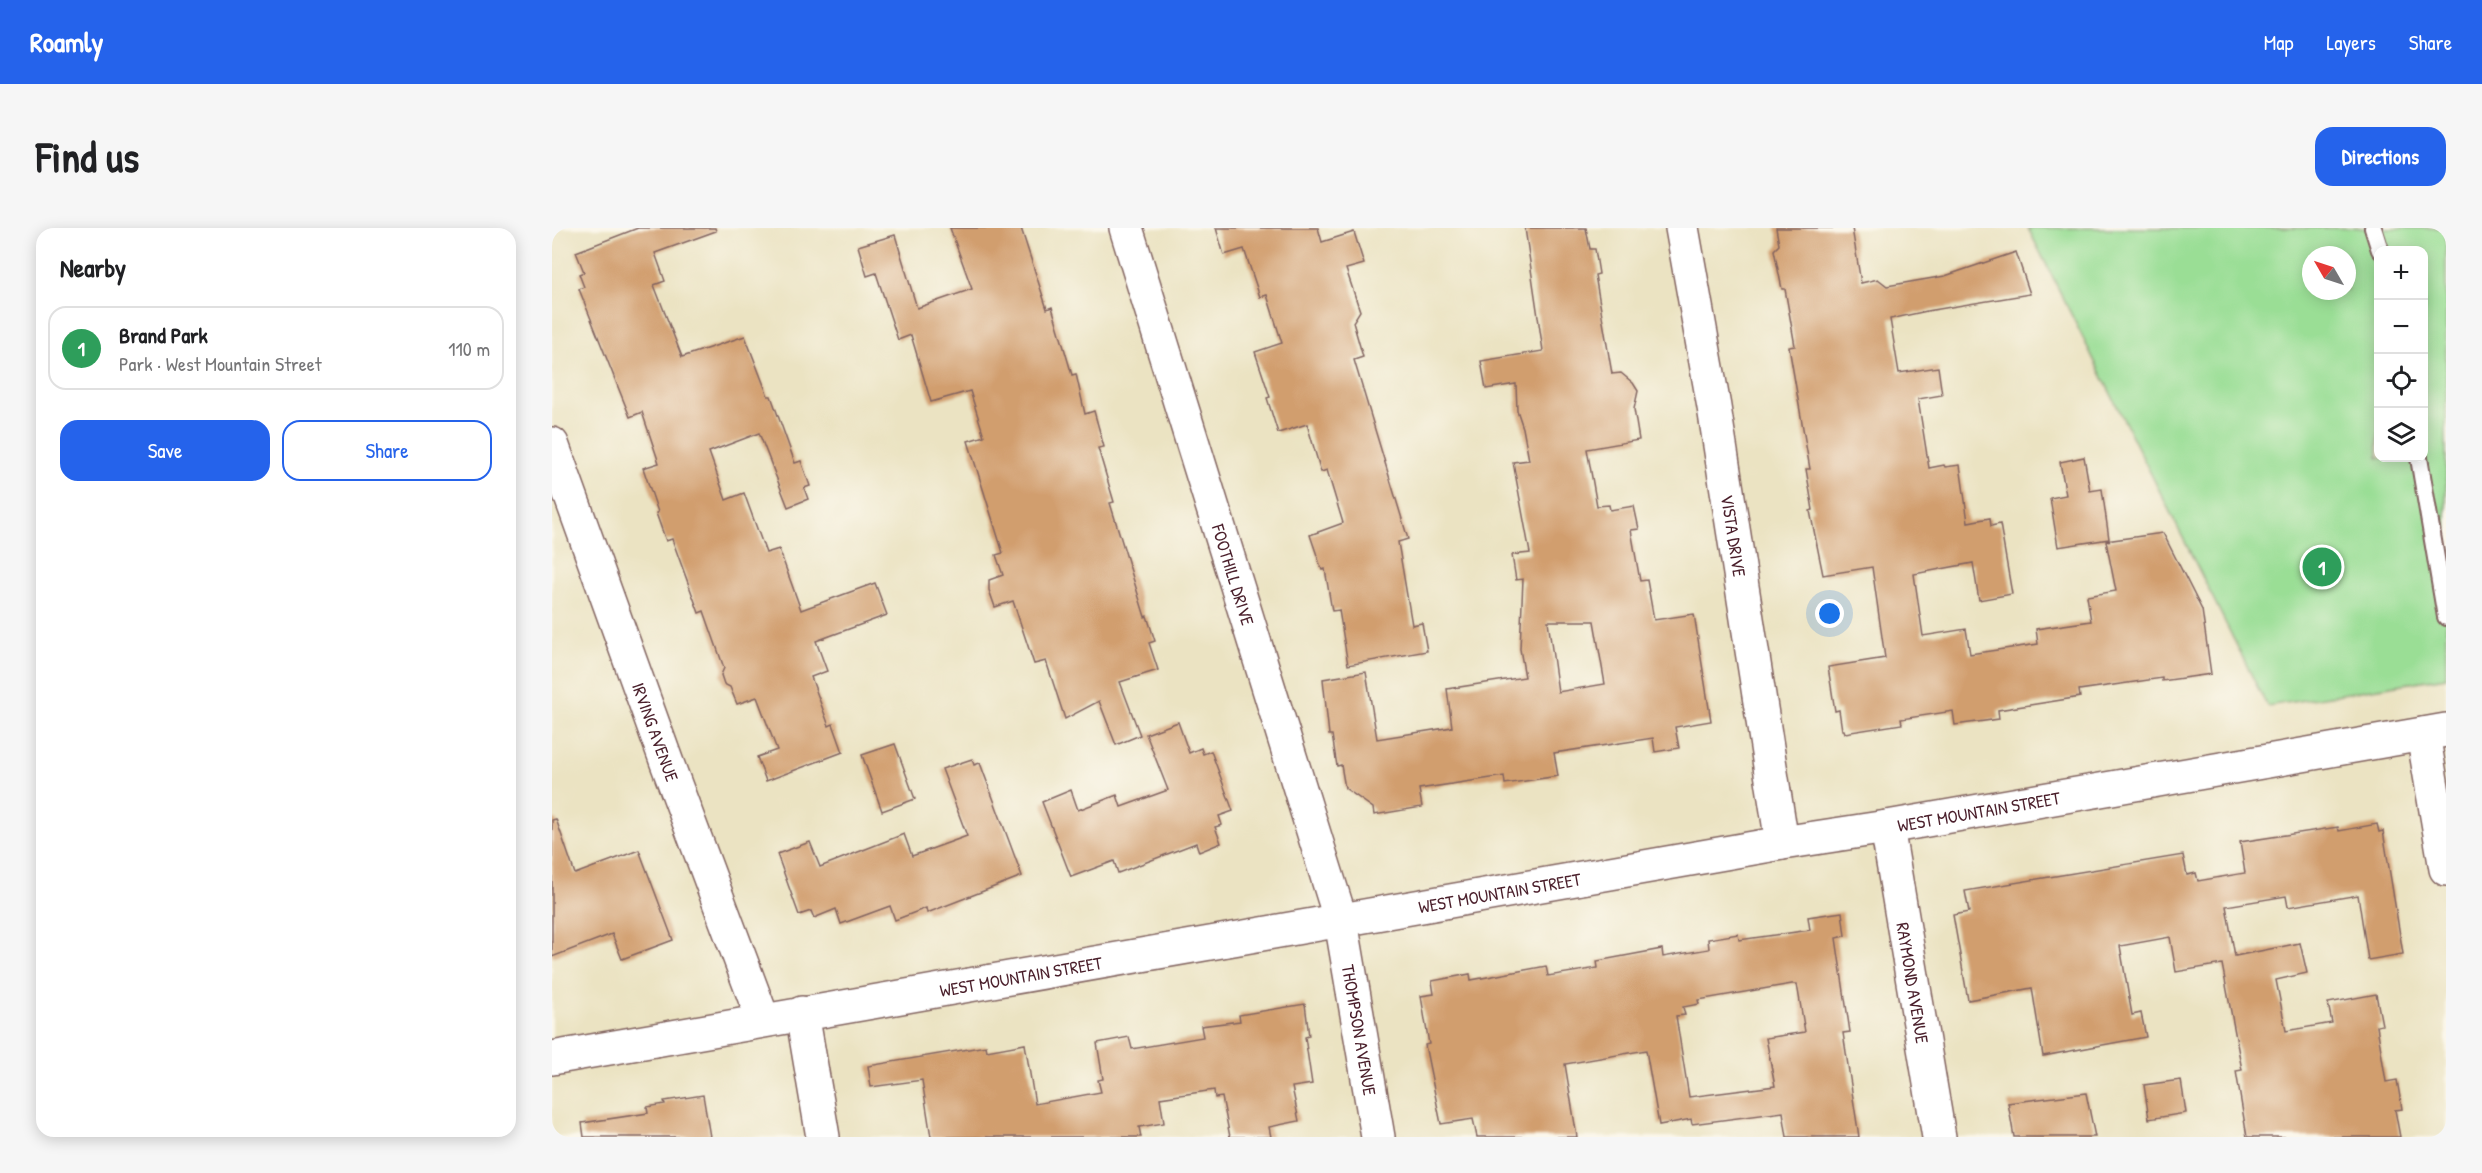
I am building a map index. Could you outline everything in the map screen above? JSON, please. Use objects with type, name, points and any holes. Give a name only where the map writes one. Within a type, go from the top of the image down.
[{"type":"street","name":"FOOTHILL DRIVE","points":[[1126,228],[1341,921]]},
{"type":"street","name":"VISTA DRIVE","points":[[1682,228],[1716,419],[1782,843]]},
{"type":"street","name":"IRVING AVENUE","points":[[552,444],[763,1020]]},
{"type":"street","name":"WEST MOUNTAIN STREET","points":[[552,1058],[1782,843],[1887,827],[2434,732]]},
{"type":"street","points":[[2434,732],[2446,869]]},
{"type":"street","name":"RAYMOND AVENUE","points":[[1887,827],[1939,1137]]},
{"type":"street","name":"THOMPSON AVENUE","points":[[1341,921],[1378,1137]]},
{"type":"street","points":[[802,1013],[823,1137]]},
{"type":"lane","points":[[2373,228],[2379,246]]},
{"type":"lane","points":[[2420,462],[2446,617]]},
{"type":"green space","points":[[2028,228],[2446,228],[2446,677],[2267,706]]},
{"type":"building","points":[[638,228],[715,228],[716,231],[655,253],[665,281],[654,285],[682,357],[745,336],[768,396],[771,396],[795,463],[801,461],[810,486],[804,488],[808,499],[788,507],[759,433],[709,452],[726,500],[744,493],[766,553],[779,549],[801,610],[875,583],[887,615],[816,641],[827,671],[811,677],[829,726],[833,724],[843,752],[766,781],[757,757],[777,750],[757,697],[737,704],[730,687],[724,684],[721,675],[724,668],[704,611],[699,613],[672,539],[666,541],[656,513],[658,512],[643,468],[659,463],[642,412],[630,417],[579,289],[584,287],[579,274],[584,272],[576,252]]},
{"type":"building","points":[[950,228],[1021,228],[1047,309],[1052,307],[1072,375],[1076,374],[1085,414],[1094,411],[1104,447],[1098,448],[1114,502],[1110,503],[1145,617],[1147,616],[1155,641],[1149,643],[1158,670],[1120,682],[1140,735],[1116,745],[1099,701],[1065,719],[1046,661],[1034,664],[1013,601],[995,607],[989,590],[989,580],[1003,575],[996,555],[1003,553],[968,441],[984,436],[970,391],[931,402],[911,335],[898,340],[876,273],[867,276],[858,246],[895,235],[917,308],[972,289]]},
{"type":"building","points":[[1216,228],[1318,228],[1322,242],[1354,232],[1364,264],[1346,269],[1360,311],[1353,322],[1363,357],[1354,360],[1408,539],[1398,542],[1412,625],[1422,623],[1427,651],[1348,665],[1339,610],[1332,611],[1325,569],[1322,570],[1310,535],[1343,523],[1327,470],[1321,472],[1307,424],[1278,433],[1267,398],[1270,397],[1255,352],[1282,343],[1267,295],[1260,297],[1244,249],[1224,255]]},
{"type":"building","points":[[1525,228],[1586,228],[1590,249],[1595,249],[1599,274],[1595,275],[1612,374],[1621,373],[1633,383],[1638,391],[1634,409],[1639,440],[1587,449],[1597,506],[1609,505],[1610,510],[1634,506],[1639,529],[1631,530],[1640,581],[1647,580],[1654,620],[1694,614],[1711,721],[1675,727],[1679,748],[1655,752],[1653,738],[1554,753],[1558,776],[1505,784],[1504,776],[1419,789],[1422,807],[1374,815],[1373,808],[1345,788],[1341,765],[1337,766],[1332,735],[1329,735],[1323,679],[1366,672],[1377,739],[1452,727],[1447,689],[1525,677],[1520,649],[1523,579],[1516,580],[1512,555],[1530,553],[1513,462],[1529,460],[1517,410],[1516,384],[1486,389],[1481,361],[1543,351]],"holes":[[[1548,621],[1594,621],[1605,684],[1558,692]]]},
{"type":"building","points":[[1776,228],[1852,228],[1861,283],[1878,279],[1887,286],[1945,276],[2016,252],[2030,294],[1890,319],[1899,373],[1938,367],[1942,395],[1918,399],[1929,468],[1960,465],[1968,522],[1990,518],[1991,526],[2000,524],[2012,594],[1979,600],[1973,563],[1914,574],[1923,636],[1966,629],[1970,654],[2038,644],[2036,629],[2091,621],[2087,596],[2116,591],[2106,541],[2163,533],[2202,610],[2211,674],[2162,681],[2162,678],[2079,690],[2080,697],[1998,710],[1999,719],[1955,725],[1953,711],[1901,719],[1902,724],[1845,733],[1842,730],[1839,710],[1835,711],[1828,667],[1885,658],[1872,567],[1823,575],[1810,511],[1813,510],[1806,469],[1810,469],[1789,347],[1795,346],[1785,289],[1782,289],[1774,250],[1779,245]]},
{"type":"building","points":[[2084,457],[2090,491],[2102,489],[2109,539],[2058,547],[2050,498],[2066,495],[2060,462]]},
{"type":"building","points":[[1178,722],[1189,753],[1201,748],[1203,754],[1211,751],[1233,811],[1219,816],[1222,825],[1215,827],[1221,843],[1199,852],[1196,843],[1118,873],[1114,861],[1071,877],[1042,802],[1071,790],[1078,810],[1117,795],[1121,807],[1168,790],[1146,734]]},
{"type":"building","points":[[895,744],[915,799],[882,811],[862,755]]},
{"type":"building","points":[[972,759],[974,765],[980,763],[1022,876],[927,913],[926,908],[895,920],[890,906],[841,924],[836,909],[814,918],[811,911],[799,915],[777,854],[810,842],[820,867],[904,834],[912,856],[967,836],[942,769]]},
{"type":"building","points":[[556,819],[575,874],[639,850],[673,940],[622,959],[612,934],[552,957],[552,820]]},
{"type":"building","points":[[2377,824],[2379,832],[2383,831],[2403,954],[2368,960],[2358,895],[2288,907],[2286,896],[2226,906],[2235,956],[2300,943],[2307,973],[2276,980],[2286,1031],[2332,1023],[2328,1003],[2376,994],[2382,1025],[2377,1026],[2386,1082],[2397,1080],[2402,1109],[2395,1110],[2400,1137],[2247,1137],[2236,1071],[2242,1070],[2222,964],[2176,972],[2170,937],[2120,946],[2132,1015],[2141,1013],[2146,1037],[2043,1056],[2032,988],[1968,1000],[1953,915],[1969,912],[1965,891],[2183,855],[2187,875],[2196,873],[2198,881],[2245,873],[2240,842],[2338,827],[2339,831]]},
{"type":"building","points":[[1842,912],[1845,936],[1836,938],[1850,1032],[1843,1033],[1859,1137],[1787,1137],[1783,1112],[1692,1124],[1691,1119],[1659,1125],[1646,1050],[1565,1064],[1577,1137],[1477,1137],[1473,1119],[1441,1124],[1425,1045],[1429,1044],[1421,996],[1434,994],[1432,981],[1470,974],[1471,980],[1546,966],[1548,976],[1598,968],[1597,961],[1662,949],[1663,957],[1709,949],[1708,939],[1738,934],[1739,940],[1810,930],[1808,917]],"holes":[[[1797,984],[1805,1032],[1766,1038],[1775,1086],[1689,1097],[1676,1016],[1685,1015],[1683,1007],[1699,1004],[1698,1000]]]},
{"type":"building","points":[[1305,1004],[1309,1036],[1305,1037],[1312,1084],[1292,1087],[1299,1121],[1269,1127],[1271,1137],[1230,1137],[1222,1097],[1215,1098],[1214,1090],[1160,1098],[1164,1123],[1139,1127],[1141,1137],[931,1137],[922,1080],[871,1087],[868,1066],[986,1046],[987,1051],[1025,1044],[1035,1104],[1101,1092],[1098,1080],[1103,1079],[1097,1043],[1129,1037],[1132,1049],[1203,1037],[1201,1026],[1240,1021],[1239,1015]]},
{"type":"building","points":[[2181,1080],[2186,1113],[2149,1119],[2144,1085]]},
{"type":"building","points":[[2086,1093],[2095,1137],[2014,1137],[2008,1103]]},
{"type":"building","points":[[703,1095],[710,1137],[584,1137],[582,1123],[648,1113],[647,1107],[665,1104],[664,1101]]},
{"type":"place","name":"Brand Park","points":[[2322,567]]}]
